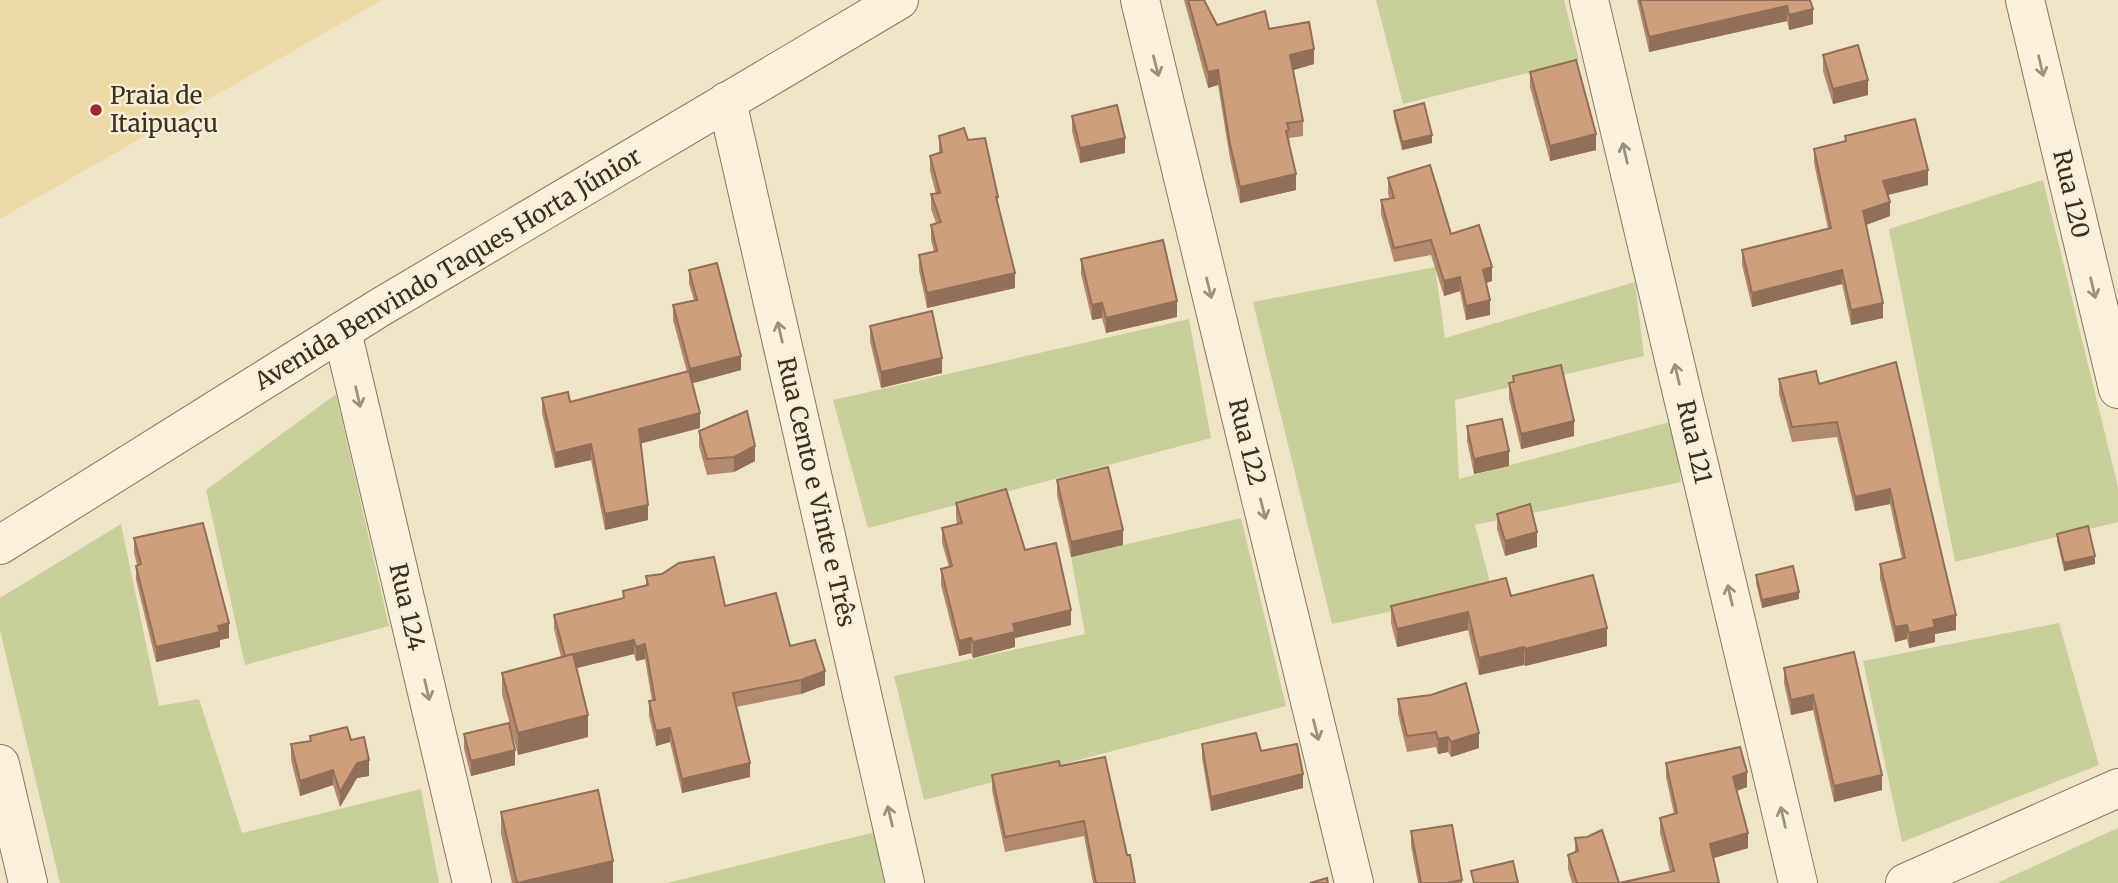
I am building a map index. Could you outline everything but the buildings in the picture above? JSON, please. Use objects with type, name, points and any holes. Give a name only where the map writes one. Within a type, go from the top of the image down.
[{"type":"street","name":"Avenida Benvindo Taques Horta Júnior","points":[[0,545],[342,331],[899,0]]},
{"type":"street","name":"Rua 122","points":[[1140,0],[1354,883]]},
{"type":"street","name":"Rua 121","points":[[1589,0],[1798,883]]},
{"type":"street","name":"Rua 120","points":[[2025,0],[2118,388]]},
{"type":"street","name":"Rua Cento e Vinte e Três","points":[[727,101],[905,883]]},
{"type":"street","name":"Rua 124","points":[[342,331],[472,883]]},
{"type":"street","points":[[0,764],[28,883]]},
{"type":"street","points":[[1905,883],[2118,788]]},
{"type":"green space","points":[[1376,0],[1564,0],[1579,60],[1403,104]]},
{"type":"green space","points":[[2043,180],[2118,487],[2118,522],[1955,562],[1889,229]]},
{"type":"green space","points":[[1435,267],[1445,338],[1635,282],[1644,356],[1455,400],[1459,479],[1673,421],[1681,482],[1475,525],[1492,590],[1332,624],[1253,302]]},
{"type":"green space","points":[[1189,319],[1211,438],[868,528],[833,400]]},
{"type":"green space","points":[[336,394],[389,626],[245,665],[206,490]]},
{"type":"green space","points":[[1241,518],[1286,706],[924,800],[894,676],[1085,634],[1071,557]]},
{"type":"green space","points":[[121,524],[159,706],[199,699],[242,833],[421,789],[439,883],[60,883],[0,630],[0,598]]},
{"type":"green space","points":[[2059,623],[2099,765],[1902,842],[1863,661]]},
{"type":"green space","points":[[2118,828],[2118,883],[1997,883]]},
{"type":"green space","points":[[875,832],[886,883],[667,883]]},
{"type":"sand","name":"Praia de Itaipuaçu","points":[[0,0],[382,0],[0,219]]},
{"type":"place","name":"Praia de Itaipuaçu","points":[[96,110]]}]
